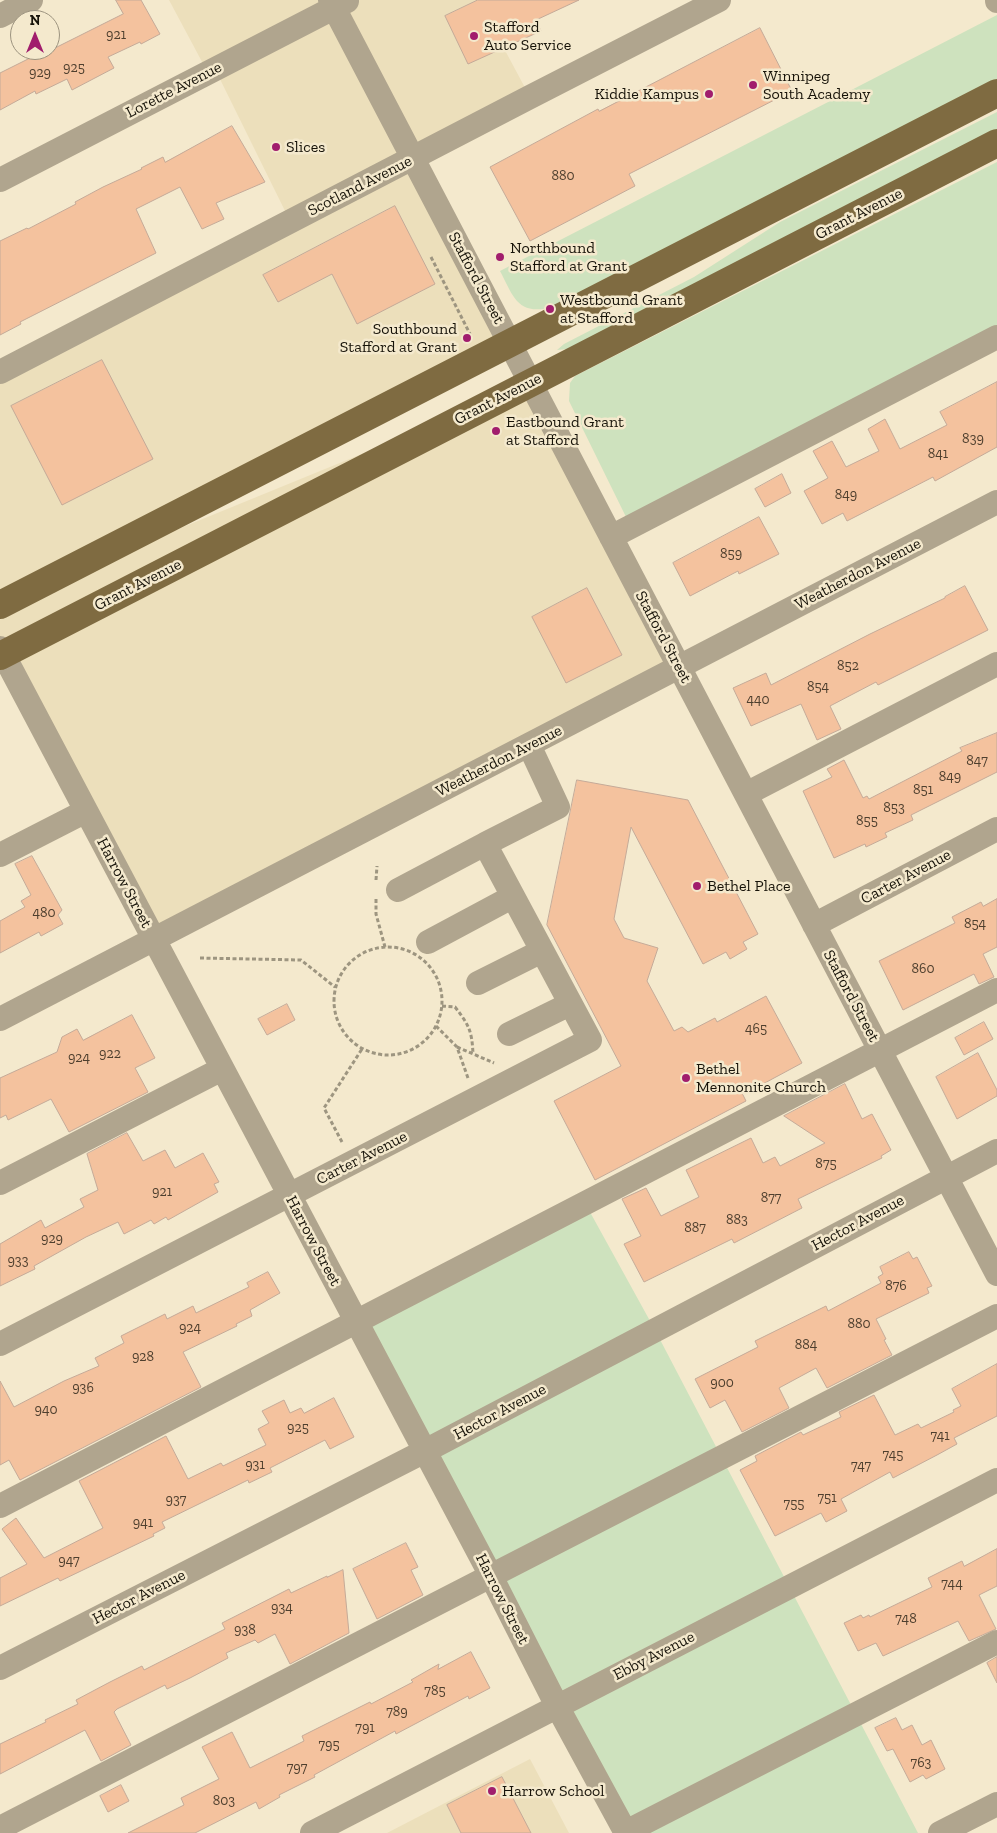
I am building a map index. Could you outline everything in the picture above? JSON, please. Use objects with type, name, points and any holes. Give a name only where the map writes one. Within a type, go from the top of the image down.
[{"type":"main road","points":[[0,605],[997,93]]},
{"type":"main road","name":"Grant Avenue","points":[[1,653],[997,143]]},
{"type":"street","points":[[0,16],[31,0]]},
{"type":"street","name":"Scotland Avenue","points":[[0,372],[530,96],[719,0]]},
{"type":"street","name":"Stafford Street","points":[[337,2],[413,158],[997,1274]]},
{"type":"street","name":"Lorette Avenue","points":[[0,180],[337,2]]},
{"type":"street","points":[[611,537],[997,337]]},
{"type":"street","name":"Weatherdon Avenue","points":[[0,1018],[997,502]]},
{"type":"street","name":"Harrow Street","points":[[1,653],[425,1451],[557,1706],[626,1833]]},
{"type":"street","points":[[746,794],[997,664]]},
{"type":"street","points":[[383,890],[485,844],[558,807],[529,745]]},
{"type":"street","points":[[0,855],[86,811]]},
{"type":"street","name":"Carter Avenue","points":[[814,925],[997,829]]},
{"type":"street","points":[[485,844],[570,1004],[509,1034]]},
{"type":"street","points":[[428,942],[512,897]]},
{"type":"street","points":[[478,983],[542,951]]},
{"type":"street","points":[[0,1506],[997,990]]},
{"type":"street","name":"Carter Avenue","points":[[0,1344],[590,1040],[570,1004]]},
{"type":"street","points":[[0,1183],[222,1069]]},
{"type":"street","name":"Hector Avenue","points":[[0,1668],[425,1451],[997,1151]]},
{"type":"street","points":[[0,1828],[997,1316]]},
{"type":"street","name":"Ebby Avenue","points":[[312,1833],[997,1480]]},
{"type":"street","points":[[626,1833],[997,1642]]},
{"type":"street","points":[[940,1833],[997,1804]]},
{"type":"path","points":[[431,257],[470,334]]},
{"type":"path","points":[[377,866],[383,890],[376,914],[385,947]]},
{"type":"path","points":[[385,947],[401,948],[416,955],[429,965],[438,979],[442,994],[442,1006],[436,1026],[428,1038],[417,1047],[404,1053],[375,1054],[348,1038],[338,1023],[334,1005],[335,987],[348,963],[359,955],[371,949],[385,947]]},
{"type":"path","points":[[200,958],[300,960],[335,987]]},
{"type":"path","points":[[442,1006],[455,1007],[466,1021],[472,1036],[473,1054]]},
{"type":"path","points":[[436,1026],[457,1047],[497,1064]]},
{"type":"path","points":[[457,1047],[470,1081]]},
{"type":"path","points":[[344,1145],[324,1108],[362,1048]]},
{"type":"shaded area","points":[[169,0],[478,0],[530,97],[413,159],[509,343],[34,588],[501,397],[530,382],[679,667],[154,939],[0,648],[0,372],[290,221],[215,69],[208,73]]},
{"type":"shaded area","points":[[530,1759],[569,1833],[387,1833]]},
{"type":"green space","points":[[997,15],[997,79],[553,307],[532,309],[525,307],[519,303],[509,289],[500,271]]},
{"type":"green space","points":[[997,112],[997,129],[568,349],[557,350],[564,344],[694,277],[780,222]]},
{"type":"green space","points":[[997,162],[997,335],[627,519],[569,401],[570,383],[575,376]]},
{"type":"green space","points":[[585,1203],[655,1330],[918,1833],[626,1833],[356,1322]]},
{"type":"building","points":[[116,0],[141,0],[160,34],[108,57],[114,68],[72,90],[67,79],[36,94],[35,91],[0,110],[0,73],[26,60],[60,60],[60,46],[123,14]]},
{"type":"building","points":[[478,0],[579,0],[536,20],[541,31],[468,64],[445,16]]},
{"type":"building","points":[[760,28],[792,91],[629,174],[635,186],[530,241],[490,167],[598,109],[599,111]]},
{"type":"building","points":[[232,126],[265,182],[216,203],[224,219],[202,229],[180,187],[136,209],[156,253],[20,322],[21,324],[0,335],[0,241],[28,229],[76,204],[75,202],[103,187],[163,157],[165,162]]},
{"type":"building","points":[[395,206],[435,284],[357,324],[332,274],[278,302],[263,275]]},
{"type":"building","points":[[102,360],[153,459],[62,505],[11,406]]},
{"type":"building","points":[[997,382],[997,447],[935,481],[933,477],[847,521],[843,513],[822,524],[804,491],[828,478],[813,451],[832,441],[846,467],[879,451],[868,429],[885,419],[900,449],[947,425],[940,412]]},
{"type":"building","points":[[782,474],[791,493],[765,507],[755,489]]},
{"type":"building","points":[[759,517],[779,554],[739,574],[738,571],[690,596],[673,563]]},
{"type":"building","points":[[965,586],[988,630],[878,685],[876,682],[830,706],[841,729],[817,740],[801,704],[751,726],[733,688],[766,673],[771,685],[945,598]]},
{"type":"building","points":[[587,588],[622,655],[566,683],[532,617]]},
{"type":"building","points":[[997,733],[997,772],[911,815],[913,820],[885,833],[887,837],[866,847],[865,844],[834,858],[803,791],[832,777],[827,769],[844,760],[863,798],[867,796],[869,799],[962,751],[960,748]]},
{"type":"building","points":[[577,780],[688,800],[758,934],[743,942],[747,949],[730,959],[726,952],[703,964],[631,827],[614,919],[624,938],[658,948],[647,981],[674,1031],[682,1027],[688,1032],[715,1018],[717,1022],[766,996],[802,1063],[748,1092],[738,1085],[746,1101],[595,1180],[554,1101],[621,1066],[547,925]]},
{"type":"building","points":[[32,856],[62,910],[58,915],[63,924],[41,936],[39,932],[0,953],[0,921],[25,907],[21,901],[31,895],[15,864]]},
{"type":"building","points":[[997,899],[997,947],[983,954],[994,977],[979,984],[974,974],[903,1010],[879,961],[955,923],[952,917],[981,902],[983,906]]},
{"type":"building","points":[[287,1004],[295,1020],[267,1035],[258,1019]]},
{"type":"building","points":[[132,1015],[155,1058],[135,1068],[148,1092],[69,1132],[51,1099],[8,1120],[6,1115],[0,1118],[0,1078],[57,1052],[62,1037],[77,1029],[83,1040]]},
{"type":"building","points":[[984,1022],[993,1039],[964,1055],[955,1038]]},
{"type":"building","points":[[978,1053],[997,1090],[997,1096],[957,1119],[936,1077]]},
{"type":"building","points":[[845,1084],[862,1119],[872,1114],[891,1150],[881,1156],[882,1158],[798,1199],[802,1208],[734,1243],[732,1239],[644,1282],[624,1244],[641,1236],[622,1199],[646,1188],[661,1216],[699,1197],[686,1170],[751,1138],[763,1163],[775,1157],[780,1166],[825,1143],[784,1116]]},
{"type":"building","points":[[127,1133],[143,1161],[165,1150],[175,1168],[203,1153],[219,1182],[214,1184],[218,1192],[168,1220],[166,1217],[154,1224],[151,1220],[124,1234],[118,1222],[86,1237],[34,1266],[35,1269],[0,1286],[0,1244],[41,1220],[45,1228],[84,1207],[80,1199],[98,1190],[87,1154]]},
{"type":"building","points":[[909,1252],[913,1259],[917,1257],[932,1286],[927,1288],[929,1293],[876,1319],[892,1355],[827,1388],[816,1368],[779,1388],[789,1408],[742,1432],[725,1400],[710,1408],[695,1379],[758,1347],[755,1341],[826,1306],[828,1311],[881,1283],[878,1277],[883,1274],[880,1267]]},
{"type":"building","points":[[268,1272],[280,1293],[250,1310],[252,1316],[236,1324],[237,1326],[183,1352],[201,1387],[20,1480],[9,1460],[0,1465],[0,1381],[14,1407],[64,1381],[99,1366],[95,1358],[124,1343],[121,1336],[165,1314],[167,1319],[193,1306],[196,1313],[249,1287],[247,1283]]},
{"type":"building","points":[[997,1364],[997,1416],[954,1438],[957,1444],[937,1455],[893,1478],[890,1472],[841,1499],[847,1511],[826,1522],[821,1513],[775,1536],[740,1470],[757,1461],[755,1456],[801,1432],[803,1435],[841,1417],[839,1412],[874,1395],[895,1435],[918,1424],[921,1428],[954,1412],[953,1410],[961,1406],[952,1389]]},
{"type":"building","points":[[334,1398],[354,1437],[330,1449],[325,1440],[270,1468],[272,1472],[249,1483],[248,1480],[162,1522],[165,1528],[153,1534],[154,1536],[60,1581],[58,1578],[0,1606],[0,1578],[27,1564],[2,1529],[16,1518],[44,1558],[103,1528],[79,1481],[166,1436],[188,1479],[221,1463],[223,1466],[266,1445],[258,1429],[269,1423],[262,1411],[284,1400],[290,1413],[301,1408],[304,1413]]},
{"type":"building","points":[[406,1543],[418,1567],[411,1570],[423,1595],[377,1619],[353,1569]]},
{"type":"building","points":[[997,1549],[997,1586],[979,1595],[996,1629],[969,1641],[958,1621],[883,1656],[876,1643],[858,1651],[844,1623],[861,1615],[863,1618],[869,1615],[870,1617],[932,1587],[928,1578],[962,1561],[964,1566]]},
{"type":"building","points":[[343,1570],[349,1633],[290,1664],[275,1634],[258,1643],[255,1640],[226,1653],[228,1658],[190,1678],[167,1689],[165,1685],[117,1709],[114,1712],[131,1745],[101,1761],[85,1730],[0,1774],[0,1744],[78,1704],[76,1700],[110,1682],[142,1666],[144,1670],[225,1629],[222,1623],[289,1589],[291,1593]]},
{"type":"building","points":[[471,1652],[490,1688],[469,1699],[468,1696],[396,1734],[395,1731],[314,1775],[315,1777],[279,1795],[280,1797],[259,1809],[256,1802],[195,1833],[128,1833],[184,1805],[181,1798],[219,1779],[202,1747],[232,1732],[250,1768],[304,1741],[302,1736],[413,1682],[411,1680],[439,1664],[438,1669]]},
{"type":"building","points":[[997,1657],[997,1683],[987,1663]]},
{"type":"building","points":[[896,1718],[902,1730],[912,1725],[922,1745],[931,1740],[945,1769],[926,1779],[923,1775],[910,1782],[893,1749],[887,1751],[875,1728]]},
{"type":"building","name":"Harrow School","points":[[502,1777],[531,1833],[461,1833],[447,1805]]},
{"type":"building","points":[[121,1785],[129,1801],[108,1812],[100,1796]]},
{"type":"place","name":"Stafford Auto Service","points":[[474,36]]},
{"type":"place","name":"Winnipeg South Academy","points":[[753,85]]},
{"type":"place","name":"Kiddie Kampus","points":[[709,94]]},
{"type":"place","name":"Slices","points":[[276,147]]},
{"type":"place","name":"Northbound Stafford at Grant","points":[[500,257]]},
{"type":"place","name":"Westbound Grant at Stafford","points":[[550,309]]},
{"type":"place","name":"Southbound Stafford at Grant","points":[[467,338]]},
{"type":"place","name":"Eastbound Grant at Stafford","points":[[496,431]]},
{"type":"place","name":"Bethel Place","points":[[697,886]]},
{"type":"place","name":"Bethel Mennonite Church","points":[[686,1078]]},
{"type":"place","name":"Harrow School","points":[[492,1791]]}]
